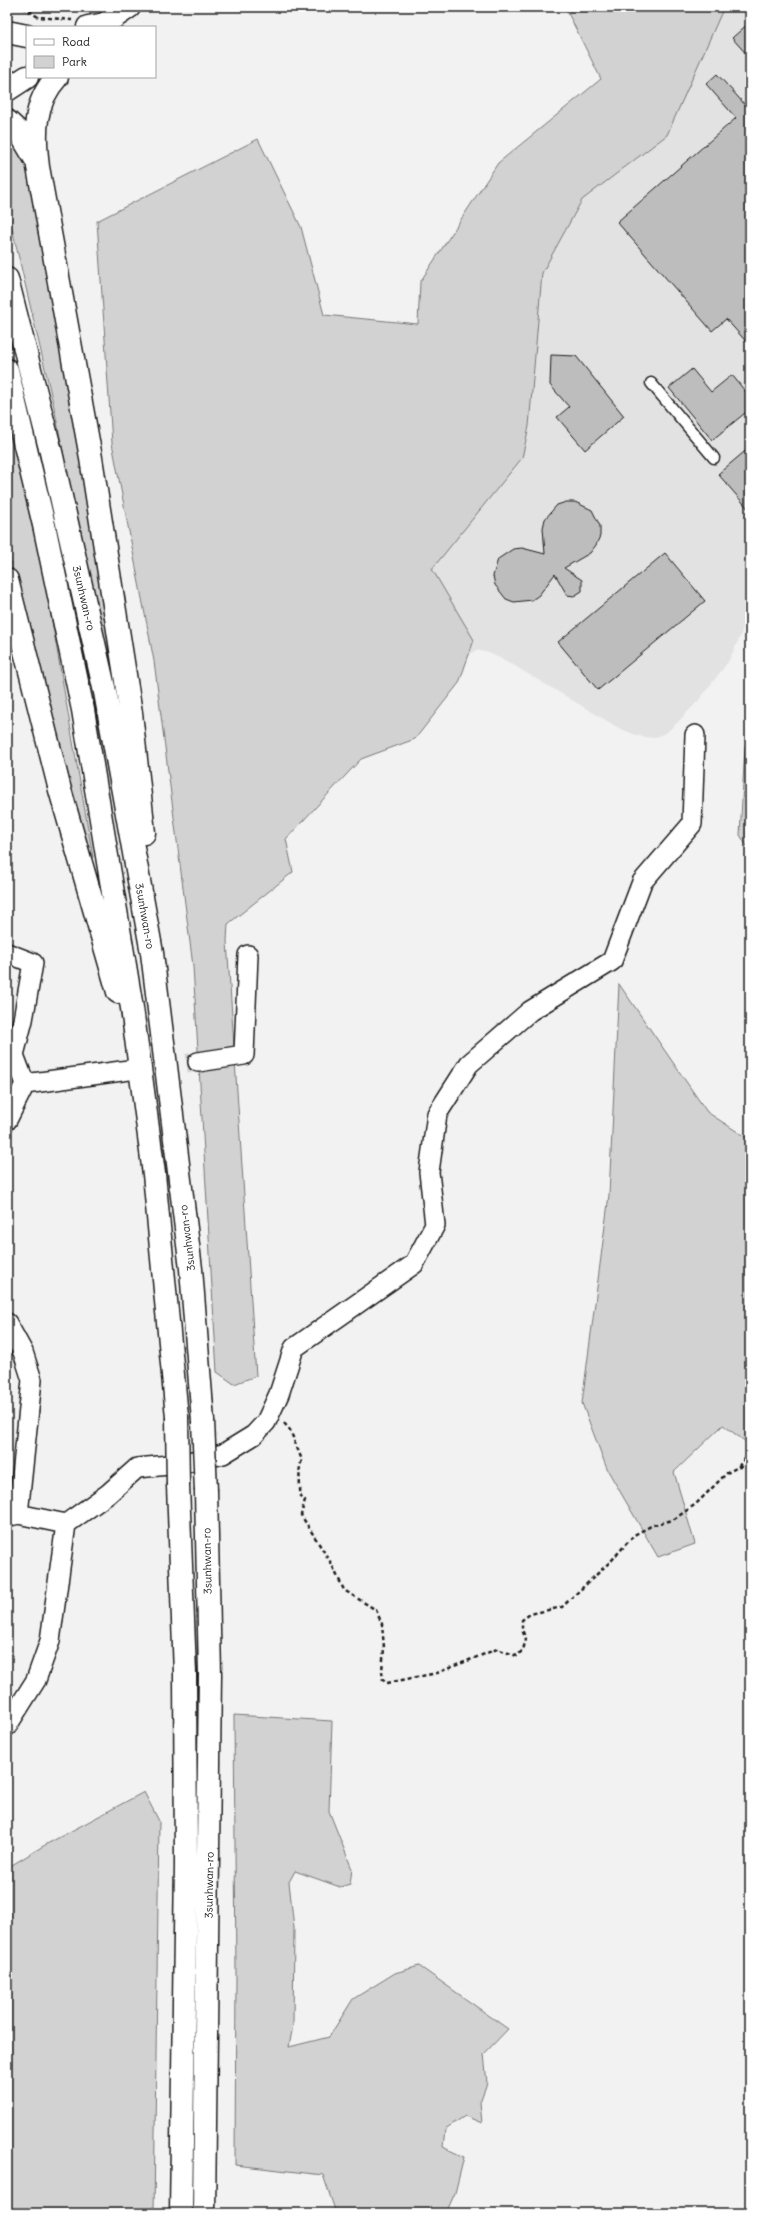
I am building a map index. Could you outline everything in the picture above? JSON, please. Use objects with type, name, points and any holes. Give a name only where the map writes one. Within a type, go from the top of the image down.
[{"type":"main road","points":[[94,25],[129,7]]},
{"type":"main road","points":[[7,32],[26,36]]},
{"type":"main road","points":[[7,90],[26,77]]},
{"type":"main road","points":[[56,78],[48,87],[38,110],[35,129],[38,167],[90,452],[131,713],[182,1190]]},
{"type":"main road","points":[[7,121],[26,140],[38,167]]},
{"type":"main road","name":"3sunhwan-ro","points":[[7,279],[52,452],[105,692],[152,953],[192,1269],[203,1421],[210,1682],[204,2213]]},
{"type":"main road","name":"3sunhwan-ro","points":[[7,370],[44,525],[83,710],[132,1008],[136,1075],[154,1181],[177,1417],[185,1674],[186,1856],[181,2213]]},
{"type":"main road","points":[[7,580],[60,790],[136,1075]]},
{"type":"street","points":[[7,1323],[23,1352],[32,1380],[12,1515],[66,1524],[108,1494],[137,1468],[180,1464],[223,1454],[254,1435],[266,1422],[279,1394],[294,1348],[414,1264],[435,1225],[430,1172],[436,1114],[469,1064],[530,1011],[612,961],[642,882],[692,824],[695,735]]},
{"type":"street","points":[[7,953],[33,963],[23,1020],[14,1055],[25,1084],[7,1120]]},
{"type":"street","points":[[198,1062],[244,1055],[248,955]]},
{"type":"street","points":[[25,1084],[136,1075]]},
{"type":"street","points":[[7,1726],[36,1680],[50,1642],[66,1524]]},
{"type":"lane","points":[[650,382],[714,458]]},
{"type":"path","points":[[23,7],[38,16],[94,25]]},
{"type":"path","points":[[266,1422],[280,1421],[284,1423],[290,1430],[298,1446],[302,1460],[298,1470],[301,1482],[300,1497],[305,1500],[301,1515],[304,1524],[320,1545],[344,1590],[376,1610],[382,1624],[384,1648],[382,1671],[383,1680],[387,1683],[437,1673],[497,1649],[517,1656],[523,1650],[526,1639],[522,1630],[522,1620],[530,1614],[562,1607],[612,1560],[634,1535],[653,1525],[673,1520],[696,1504],[727,1473],[738,1467],[750,1452]]},
{"type":"path","points":[[738,1467],[750,1467]]},
{"type":"shaded area","points":[[713,7],[750,7],[750,595],[741,635],[728,662],[699,700],[677,723],[666,733],[653,738],[638,736],[619,728],[508,662],[489,653],[476,650],[462,660],[295,567],[503,214]]},
{"type":"green space","points":[[565,7],[724,7],[667,135],[582,200],[542,273],[529,426],[522,458],[432,569],[474,640],[459,683],[415,739],[361,759],[286,839],[293,872],[228,924],[227,941],[256,1376],[234,1384],[217,1372],[193,966],[154,661],[112,443],[97,221],[258,139],[301,227],[324,315],[418,324],[420,282],[498,163],[601,79]]},
{"type":"green space","points":[[7,131],[23,150],[38,207],[138,802],[95,610],[54,407],[7,207]]},
{"type":"green space","points":[[7,406],[43,569],[93,857],[87,859],[7,547]]},
{"type":"green space","points":[[750,738],[750,851],[740,835],[745,747]]},
{"type":"green space","points":[[619,984],[707,1112],[750,1140],[750,1445],[723,1425],[674,1472],[695,1544],[658,1557],[607,1469],[582,1403],[609,1195]]},
{"type":"green space","points":[[234,1715],[332,1721],[329,1811],[352,1869],[350,1884],[340,1887],[295,1871],[289,1882],[294,1928],[293,2025],[289,2047],[329,2037],[353,1999],[395,1973],[419,1966],[508,2029],[484,2054],[487,2083],[480,2102],[482,2123],[465,2116],[445,2129],[443,2147],[464,2157],[455,2193],[446,2213],[336,2213],[323,2175],[235,2165],[236,1975]]},
{"type":"green space","points":[[144,1792],[159,1821],[154,2213],[7,2213],[7,1868],[45,1845]]},
{"type":"building","points":[[750,22],[750,58],[732,38]]},
{"type":"building","points":[[717,74],[748,108],[750,106],[750,346],[726,319],[712,331],[617,222],[736,118],[706,84]]},
{"type":"building","points":[[551,355],[576,356],[624,416],[585,450],[557,417],[569,407],[550,385]]},
{"type":"building","points":[[692,369],[711,392],[732,375],[750,397],[750,409],[712,440],[669,388]]},
{"type":"building","points":[[750,447],[750,511],[718,474]]},
{"type":"building","points":[[566,502],[575,502],[592,510],[600,526],[600,536],[590,553],[564,568],[582,580],[582,591],[574,596],[567,595],[555,574],[539,595],[532,600],[514,602],[506,599],[495,585],[493,576],[498,559],[513,549],[522,548],[545,554],[543,528],[545,519],[557,505]]},
{"type":"building","points":[[665,553],[705,601],[598,690],[558,642]]},
{"type":"tunnel","points":[[129,1070],[198,1062]]}]
